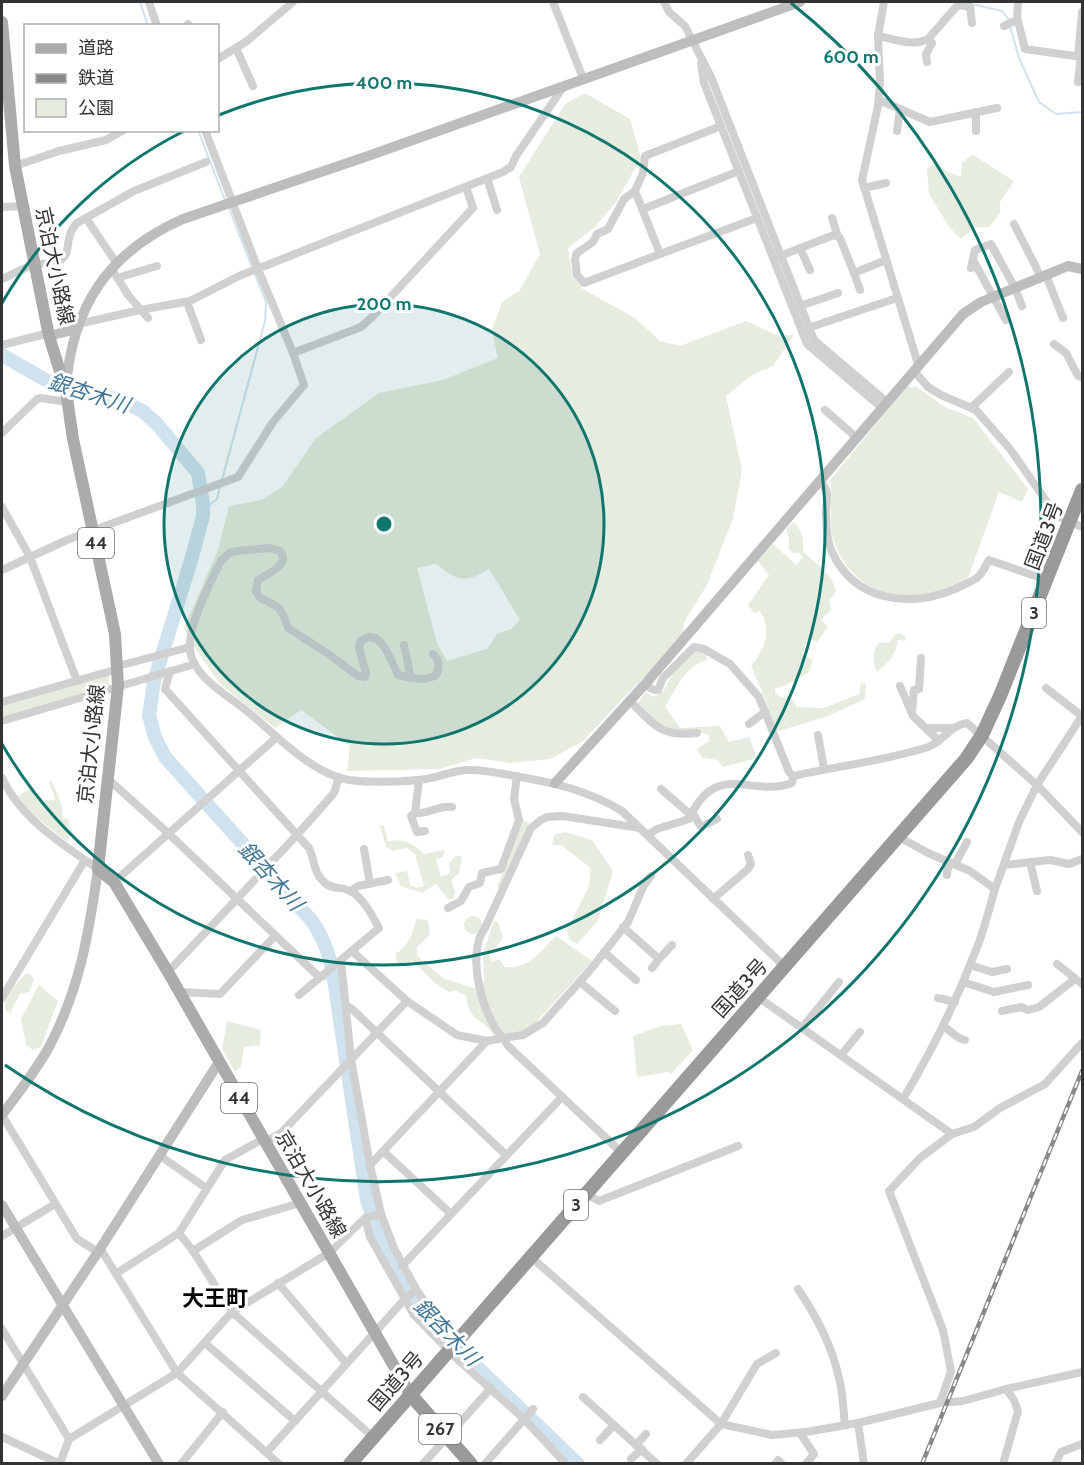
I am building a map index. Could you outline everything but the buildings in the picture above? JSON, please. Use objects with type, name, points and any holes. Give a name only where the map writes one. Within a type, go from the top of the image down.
[{"type":"highway","name":"国道3号","points":[[350,1464],[966,759],[982,735],[1047,580],[1076,524],[1083,490]]},
{"type":"highway","name":"267","points":[[410,1394],[471,1464]]},
{"type":"main road","name":"京泊大小路線","points":[[2,22],[4,83],[15,166],[49,335],[65,389],[115,634],[118,686],[98,869],[114,882],[180,992],[410,1394]]},
{"type":"street","points":[[149,2],[156,24]]},
{"type":"street","points":[[219,58],[247,41],[293,2]]},
{"type":"street","points":[[553,2],[583,78]]},
{"type":"street","points":[[664,2],[669,12],[685,26],[694,40],[711,77],[814,340],[884,405]]},
{"type":"street","points":[[2,433],[37,399],[65,389],[71,346],[91,297],[142,240],[161,228],[800,2]]},
{"type":"street","points":[[884,2],[878,36],[879,100],[862,180],[916,368],[928,387],[976,410],[1010,449],[1056,515],[1076,524]]},
{"type":"street","points":[[1018,2],[1016,20],[1025,49],[1080,56]]},
{"type":"street","points":[[927,62],[926,54],[956,7],[961,5],[970,7],[972,23]]},
{"type":"street","points":[[1078,82],[1083,12]]},
{"type":"street","points":[[1005,26],[1016,20]]},
{"type":"street","points":[[878,36],[913,43],[933,43]]},
{"type":"street","points":[[236,48],[253,86]]},
{"type":"street","points":[[700,57],[704,83],[807,344],[884,405]]},
{"type":"street","points":[[2,345],[49,335],[140,310],[187,302],[250,272],[512,167],[516,156],[565,84]]},
{"type":"street","points":[[879,100],[930,122],[997,108]]},
{"type":"street","points":[[897,131],[900,109]]},
{"type":"street","points":[[976,112],[976,131]]},
{"type":"street","points":[[721,126],[645,156],[643,173],[636,191],[624,199],[608,229],[597,234],[593,242],[577,253],[575,259],[577,275],[584,283],[757,218]]},
{"type":"street","points":[[15,166],[60,151],[106,140],[120,132]]},
{"type":"street","points":[[2,570],[93,530],[238,477],[273,422],[304,385],[258,269],[228,203],[206,132]]},
{"type":"street","points":[[2,279],[35,265],[56,262],[63,258],[67,251],[70,230],[77,223],[134,191],[206,162]]},
{"type":"street","points":[[643,209],[739,171]]},
{"type":"street","points":[[487,178],[497,210]]},
{"type":"street","points":[[864,188],[886,183]]},
{"type":"street","points":[[293,353],[361,327],[372,317],[473,208],[466,187]]},
{"type":"street","points":[[636,191],[660,254]]},
{"type":"street","points":[[2,207],[23,206]]},
{"type":"street","points":[[86,218],[115,270],[140,310],[148,318]]},
{"type":"street","points":[[832,218],[860,290]]},
{"type":"street","points":[[1014,224],[1044,276],[1063,318]]},
{"type":"street","points":[[780,256],[834,235],[838,237]]},
{"type":"street","points":[[1006,320],[972,264],[975,250],[991,244],[1022,306]]},
{"type":"street","points":[[800,248],[810,270]]},
{"type":"street","points":[[854,273],[886,260]]},
{"type":"street","points":[[115,270],[157,266]]},
{"type":"street","points":[[555,783],[645,685],[963,314],[993,297],[1068,266],[1083,269]]},
{"type":"street","points":[[800,306],[838,293]]},
{"type":"street","points":[[808,328],[897,298]]},
{"type":"street","points":[[187,302],[201,340]]},
{"type":"street","points":[[1054,344],[1066,353],[1078,376],[1083,377]]},
{"type":"street","points":[[970,408],[1009,372]]},
{"type":"street","points":[[825,410],[857,438]]},
{"type":"street","points":[[821,481],[827,494],[828,536],[832,552],[842,568],[870,591],[888,598],[902,600],[916,600],[940,595],[978,577],[988,560],[1047,580]]},
{"type":"street","points":[[2,507],[30,557],[77,681]]},
{"type":"street","points":[[433,654],[439,671],[435,676],[424,679],[398,675],[384,645],[377,638],[371,637],[360,642],[359,648],[366,674],[362,677],[358,676],[288,628],[284,614],[278,605],[260,598],[256,591],[258,580],[282,564],[284,555],[277,548],[237,551],[229,553],[221,561],[193,628],[190,647],[195,664],[219,690],[315,766],[339,777],[363,781],[419,780],[465,770],[489,771],[555,783],[603,799],[622,811],[785,968]]},
{"type":"street","points":[[404,645],[411,678]]},
{"type":"street","points":[[2,702],[190,647]]},
{"type":"street","points":[[645,685],[658,690],[663,678],[694,647],[700,647],[730,664],[759,697],[789,772],[793,776]]},
{"type":"street","points":[[912,714],[914,690],[919,689],[921,658]]},
{"type":"street","points":[[2,721],[195,664]]},
{"type":"street","points":[[169,671],[165,689],[297,835],[312,854],[315,872],[321,880],[328,886],[351,891],[368,908],[379,928],[299,995]]},
{"type":"street","points":[[900,686],[912,714],[939,741]]},
{"type":"street","points":[[903,1099],[932,1050],[977,950],[995,889],[1019,822],[1037,785],[1082,716],[1046,688]]},
{"type":"street","points":[[630,701],[660,730],[678,735],[697,733]]},
{"type":"street","points":[[749,724],[765,712]]},
{"type":"street","points":[[793,776],[932,746],[952,729],[967,723],[1037,785],[1083,831]]},
{"type":"street","points":[[926,728],[952,729]]},
{"type":"street","points":[[818,735],[824,770]]},
{"type":"street","points":[[114,882],[277,737]]},
{"type":"street","points":[[448,908],[461,901],[469,887],[480,883],[482,873],[501,869],[519,820],[514,799],[517,776]]},
{"type":"street","points":[[648,836],[657,829],[689,819],[707,794],[718,785],[729,783],[782,786],[792,783],[793,776]]},
{"type":"street","points":[[168,972],[334,793],[339,777]]},
{"type":"street","points":[[2,778],[10,794],[38,825],[98,869],[88,936],[72,997],[49,1048],[29,1080],[2,1115],[77,1239],[99,1250],[117,1273],[177,1373],[279,1464]]},
{"type":"street","points":[[108,779],[317,975],[325,974]]},
{"type":"street","points":[[419,780],[415,813],[411,816],[417,832],[425,831]]},
{"type":"street","points":[[661,789],[692,814],[701,827],[717,819]]},
{"type":"street","points":[[415,813],[421,814],[442,806],[452,807]]},
{"type":"street","points":[[622,1153],[561,1098],[508,1046],[496,1031],[489,1017],[477,973],[475,956],[480,934],[485,928],[531,828],[547,817],[563,816],[640,828]]},
{"type":"street","points":[[899,837],[970,871],[995,889]]},
{"type":"street","points":[[947,875],[947,871],[967,842]]},
{"type":"street","points":[[364,849],[370,884]]},
{"type":"street","points":[[712,899],[748,869],[751,864],[748,855]]},
{"type":"street","points":[[1004,865],[1050,860],[1069,864],[1083,859]]},
{"type":"street","points":[[2,998],[85,860]]},
{"type":"street","points":[[1030,862],[1037,891]]},
{"type":"street","points":[[352,951],[407,1002],[457,1035],[487,1041],[523,1035],[543,1023],[580,982],[623,927],[651,876]]},
{"type":"street","points":[[351,891],[358,886],[388,880]]},
{"type":"street","points":[[623,927],[659,959]]},
{"type":"street","points":[[180,992],[220,994],[275,936]]},
{"type":"street","points":[[652,968],[672,945]]},
{"type":"street","points":[[604,952],[636,980]]},
{"type":"street","points":[[339,962],[347,1006],[350,1061],[380,1214],[402,1266],[415,1290],[454,1344],[491,1388],[528,1414],[566,1464]]},
{"type":"street","points":[[1057,964],[1083,984]]},
{"type":"street","points":[[969,965],[992,972],[1007,969]]},
{"type":"street","points":[[1002,1011],[1021,1008],[1028,1010],[1039,1007],[1075,979]]},
{"type":"street","points":[[580,982],[615,1011]]},
{"type":"street","points":[[802,1029],[839,982]]},
{"type":"street","points":[[963,982],[994,992],[1028,984]]},
{"type":"street","points":[[758,997],[952,1134]]},
{"type":"street","points":[[938,998],[955,1002]]},
{"type":"street","points":[[117,1273],[179,1233],[225,1160],[281,1133],[407,1002]]},
{"type":"street","points":[[347,1006],[506,1155]]},
{"type":"street","points":[[943,1026],[965,1040]]},
{"type":"street","points":[[841,1055],[860,1032]]},
{"type":"street","points":[[370,1165],[487,1041]]},
{"type":"street","points":[[940,1402],[951,1371],[943,1330],[889,1191],[920,1158],[952,1134],[974,1127],[1000,1108],[1045,1084],[1083,1043]]},
{"type":"street","points":[[2,1396],[219,1062]]},
{"type":"street","points":[[402,1266],[561,1098]]},
{"type":"street","points":[[586,1194],[599,1201],[738,1146]]},
{"type":"street","points":[[383,1151],[450,1213]]},
{"type":"street","points":[[159,1155],[206,1188]]},
{"type":"street","points":[[193,1251],[242,1220],[300,1203]]},
{"type":"street","points":[[2,1236],[55,1204]]},
{"type":"street","points":[[2,1205],[159,1464]]},
{"type":"street","points":[[2,1437],[60,1463],[69,1439],[177,1373],[232,1312],[328,1253],[366,1218],[380,1214]]},
{"type":"street","points":[[366,1218],[370,1237],[414,1316],[454,1344]]},
{"type":"street","points":[[179,1233],[232,1312],[373,1437]]},
{"type":"street","points":[[531,1257],[721,1424],[772,1435],[800,1433],[845,1425],[940,1402],[963,1401],[1083,1372]]},
{"type":"street","points":[[279,1283],[346,1363]]},
{"type":"street","points":[[798,1289],[809,1305],[831,1350],[839,1376],[845,1425]]},
{"type":"street","points":[[267,1452],[374,1332],[415,1290]]},
{"type":"street","points":[[2,1329],[69,1439]]},
{"type":"street","points":[[205,1342],[295,1421]]},
{"type":"street","points":[[686,1464],[721,1424],[757,1364],[776,1353]]},
{"type":"street","points":[[423,1464],[491,1388]]},
{"type":"street","points":[[1004,1464],[1018,1411],[1006,1389]]},
{"type":"street","points":[[583,1397],[657,1464]]},
{"type":"street","points":[[180,1464],[223,1412]]},
{"type":"street","points":[[484,1464],[528,1414]]},
{"type":"street","points":[[858,1422],[862,1463]]},
{"type":"street","points":[[600,1440],[614,1425]]},
{"type":"street","points":[[800,1433],[814,1454],[806,1464]]},
{"type":"street","points":[[631,1460],[646,1434]]},
{"type":"street","points":[[1055,1464],[1061,1452],[1083,1444]]},
{"type":"street","points":[[774,1464],[778,1460],[782,1464]]},
{"type":"green space","points":[[585,93],[630,119],[641,158],[616,202],[595,227],[568,248],[573,277],[583,289],[635,318],[660,341],[680,346],[746,321],[779,336],[794,335],[773,366],[752,375],[726,396],[742,470],[733,519],[707,585],[684,622],[683,642],[636,685],[582,742],[550,759],[510,763],[476,758],[440,769],[347,771],[350,746],[301,710],[275,728],[221,685],[184,628],[218,550],[229,506],[261,500],[282,487],[316,438],[379,393],[443,380],[498,358],[492,330],[502,302],[520,290],[540,254],[519,177],[566,103]],"holes":[[[436,564],[450,574],[461,578],[474,577],[489,569],[520,620],[511,629],[497,634],[487,649],[447,661],[437,643],[417,568]]]},
{"type":"green space","points":[[973,155],[1014,181],[1000,202],[1000,213],[989,227],[975,227],[961,239],[950,228],[929,194],[927,168],[936,163],[948,172],[961,177],[962,162]]},
{"type":"green space","points":[[908,385],[911,388],[916,386],[943,406],[973,418],[1028,489],[1022,502],[999,492],[968,578],[930,594],[916,596],[887,593],[862,581],[843,561],[832,534],[831,520],[830,480]]},
{"type":"green space","points":[[794,522],[802,535],[803,551],[827,573],[836,592],[829,601],[831,610],[821,620],[828,627],[817,642],[808,638],[802,654],[813,660],[808,673],[775,689],[775,693],[781,697],[790,696],[797,707],[824,708],[859,694],[861,683],[866,684],[865,699],[828,716],[776,732],[751,666],[763,647],[766,625],[760,611],[754,613],[748,605],[769,575],[758,561],[773,544],[796,565],[803,557],[798,552],[794,554],[789,549],[786,529]]},
{"type":"green space","points":[[899,633],[906,637],[905,641],[898,640],[891,658],[877,672],[874,656],[877,645],[880,642],[889,643]]},
{"type":"green space","points":[[691,652],[707,654],[707,660],[687,672],[665,707],[680,728],[720,726],[729,742],[749,737],[757,758],[723,767],[718,760],[702,758],[697,749],[709,741],[709,735],[667,729],[656,722],[638,703],[646,692],[654,697],[664,690],[674,671]]},
{"type":"green space","points":[[109,674],[109,687],[2,719],[2,705]]},
{"type":"green space","points":[[49,781],[52,781],[62,807],[63,819],[69,819],[69,827],[73,832],[67,842],[29,811],[18,796],[32,788],[40,803],[55,799]]},
{"type":"green space","points":[[523,820],[529,823],[499,888],[497,886],[509,861]]},
{"type":"green space","points":[[384,825],[388,842],[398,840],[408,842],[424,854],[445,850],[443,857],[436,859],[441,877],[450,873],[449,863],[456,856],[462,856],[459,873],[451,880],[455,892],[453,899],[448,899],[436,884],[422,893],[401,886],[395,873],[407,871],[410,885],[417,888],[424,886],[415,854],[407,848],[393,851],[386,847],[380,826]]},
{"type":"green space","points":[[565,832],[592,840],[613,871],[598,921],[577,944],[570,940],[567,930],[589,886],[591,868],[561,845],[552,845],[554,835]]},
{"type":"green space","points":[[473,916],[479,919],[482,925],[479,931],[473,934],[467,931],[464,925],[467,919]]},
{"type":"green space","points":[[416,919],[428,920],[430,935],[417,947],[417,956],[443,978],[476,989],[484,982],[483,954],[494,921],[498,922],[503,938],[490,954],[491,962],[499,959],[505,967],[521,966],[534,958],[556,936],[592,961],[532,1027],[510,1036],[493,1034],[470,1011],[466,996],[455,990],[449,992],[435,983],[413,961],[399,965],[396,961],[396,954],[410,938]]},
{"type":"green space","points":[[26,973],[34,980],[29,992],[20,994],[10,1013],[6,1011],[4,1003],[12,989]]},
{"type":"green space","points":[[39,985],[58,1001],[41,1047],[33,1050],[26,1045],[21,1019]]},
{"type":"green space","points":[[227,1021],[261,1030],[260,1045],[244,1047],[241,1067],[235,1072],[222,1048]]},
{"type":"green space","points":[[681,1024],[693,1050],[671,1074],[668,1072],[637,1077],[633,1036],[661,1026]]},
{"type":"waterway","points":[[140,2],[147,24]]},
{"type":"waterway","points":[[963,2],[1002,11],[1009,20]]},
{"type":"waterway","points":[[1010,26],[1019,58],[1039,102],[1056,114],[1082,112]]},
{"type":"waterway","points":[[199,132],[225,200]]},
{"type":"waterway","points":[[229,208],[252,267]]},
{"type":"waterway","points":[[222,480],[265,321],[266,302],[254,272]]},
{"type":"waterway","name":"銀杏木川","points":[[2,355],[51,383],[123,401],[144,412],[198,473],[203,516],[154,681],[149,716],[155,737],[165,757],[312,921],[324,942],[334,980],[367,1200],[391,1263],[416,1305],[447,1338],[578,1464]]},
{"type":"waterway","points":[[203,516],[204,509],[217,499],[220,486]]},
{"type":"railway","points":[[922,1464],[1082,1071]]},
{"type":"district","name":"大王町","points":[[215,1298]]}]
